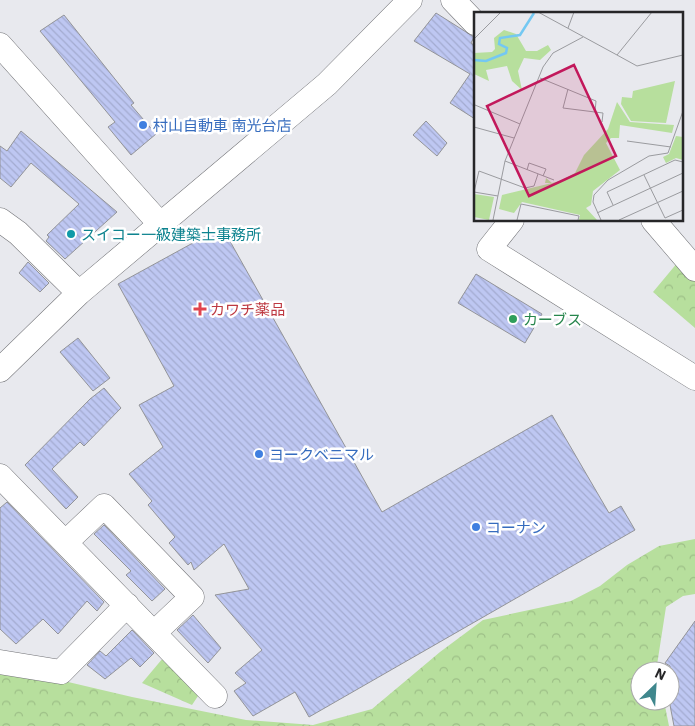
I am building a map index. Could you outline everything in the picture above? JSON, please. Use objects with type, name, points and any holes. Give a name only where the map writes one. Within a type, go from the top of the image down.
[{"type":"street","points":[[0,370],[79,292],[327,84],[410,0]]},
{"type":"street","points":[[453,0],[474,23]]},
{"type":"street","points":[[0,45],[160,224]]},
{"type":"street","points":[[0,220],[18,233],[79,292]]},
{"type":"street","points":[[511,221],[488,249],[693,372]]},
{"type":"street","points":[[655,221],[695,268]]},
{"type":"street","points":[[0,476],[215,696]]},
{"type":"street","points":[[66,542],[104,506],[192,597],[154,634]]},
{"type":"street","points":[[0,662],[61,672],[127,605]]},
{"type":"green space","points":[[678,262],[695,281],[695,328],[653,292]]},
{"type":"green space","points":[[695,539],[695,594],[683,596],[666,607],[658,661],[630,661],[630,711],[666,711],[669,726],[0,726],[0,666],[132,697],[246,720],[313,725],[372,709],[440,652],[483,620],[571,601],[600,586],[627,565],[659,546]]},
{"type":"green space","points":[[163,658],[200,693],[192,705],[142,683]]},
{"type":"building","points":[[436,13],[474,37],[471,43],[474,45],[474,118],[450,103],[470,74],[414,41]]},
{"type":"building","points":[[64,15],[134,103],[131,105],[156,134],[131,155],[108,127],[115,122],[40,31]]},
{"type":"building","points":[[426,121],[447,143],[437,156],[413,135]]},
{"type":"building","points":[[21,131],[117,212],[65,259],[46,241],[49,237],[47,235],[79,204],[31,163],[11,187],[0,178],[0,146],[7,151]]},
{"type":"building","points":[[222,227],[382,512],[552,415],[609,513],[621,506],[635,530],[309,717],[295,692],[253,716],[234,691],[246,683],[235,673],[262,650],[215,595],[249,589],[224,544],[194,570],[191,562],[188,565],[169,543],[175,537],[148,505],[152,501],[129,474],[163,447],[139,405],[174,386],[118,284]]},
{"type":"building","points":[[28,262],[49,283],[40,292],[19,273]]},
{"type":"building","points":[[476,274],[542,314],[525,343],[458,303]]},
{"type":"building","points":[[78,338],[110,378],[93,391],[60,352]]},
{"type":"building","points":[[104,388],[121,408],[84,446],[80,442],[52,469],[78,497],[66,509],[25,465],[90,399]]},
{"type":"building","points":[[7,502],[104,602],[97,611],[87,601],[58,634],[43,619],[16,644],[0,629],[0,508]]},
{"type":"building","points":[[104,525],[165,589],[152,601],[126,575],[131,571],[94,534]]},
{"type":"building","points":[[193,615],[221,648],[208,663],[177,630]]},
{"type":"building","points":[[695,621],[695,726],[674,726],[671,711],[680,711],[680,661],[666,661]]},
{"type":"building","points":[[132,630],[154,653],[140,667],[131,658],[105,679],[87,665],[100,651],[106,656]]},
{"type":"place","name":"村山自動車 南光台店","points":[[143,125]]},
{"type":"place","name":"スイコー一級建築士事務所","points":[[71,234]]},
{"type":"place","name":"カワチ薬品","points":[[200,309]]},
{"type":"place","name":"カーブス","points":[[513,319]]},
{"type":"place","name":"ヨークベニマル","points":[[259,454]]},
{"type":"place","name":"コーナン","points":[[476,527]]}]
